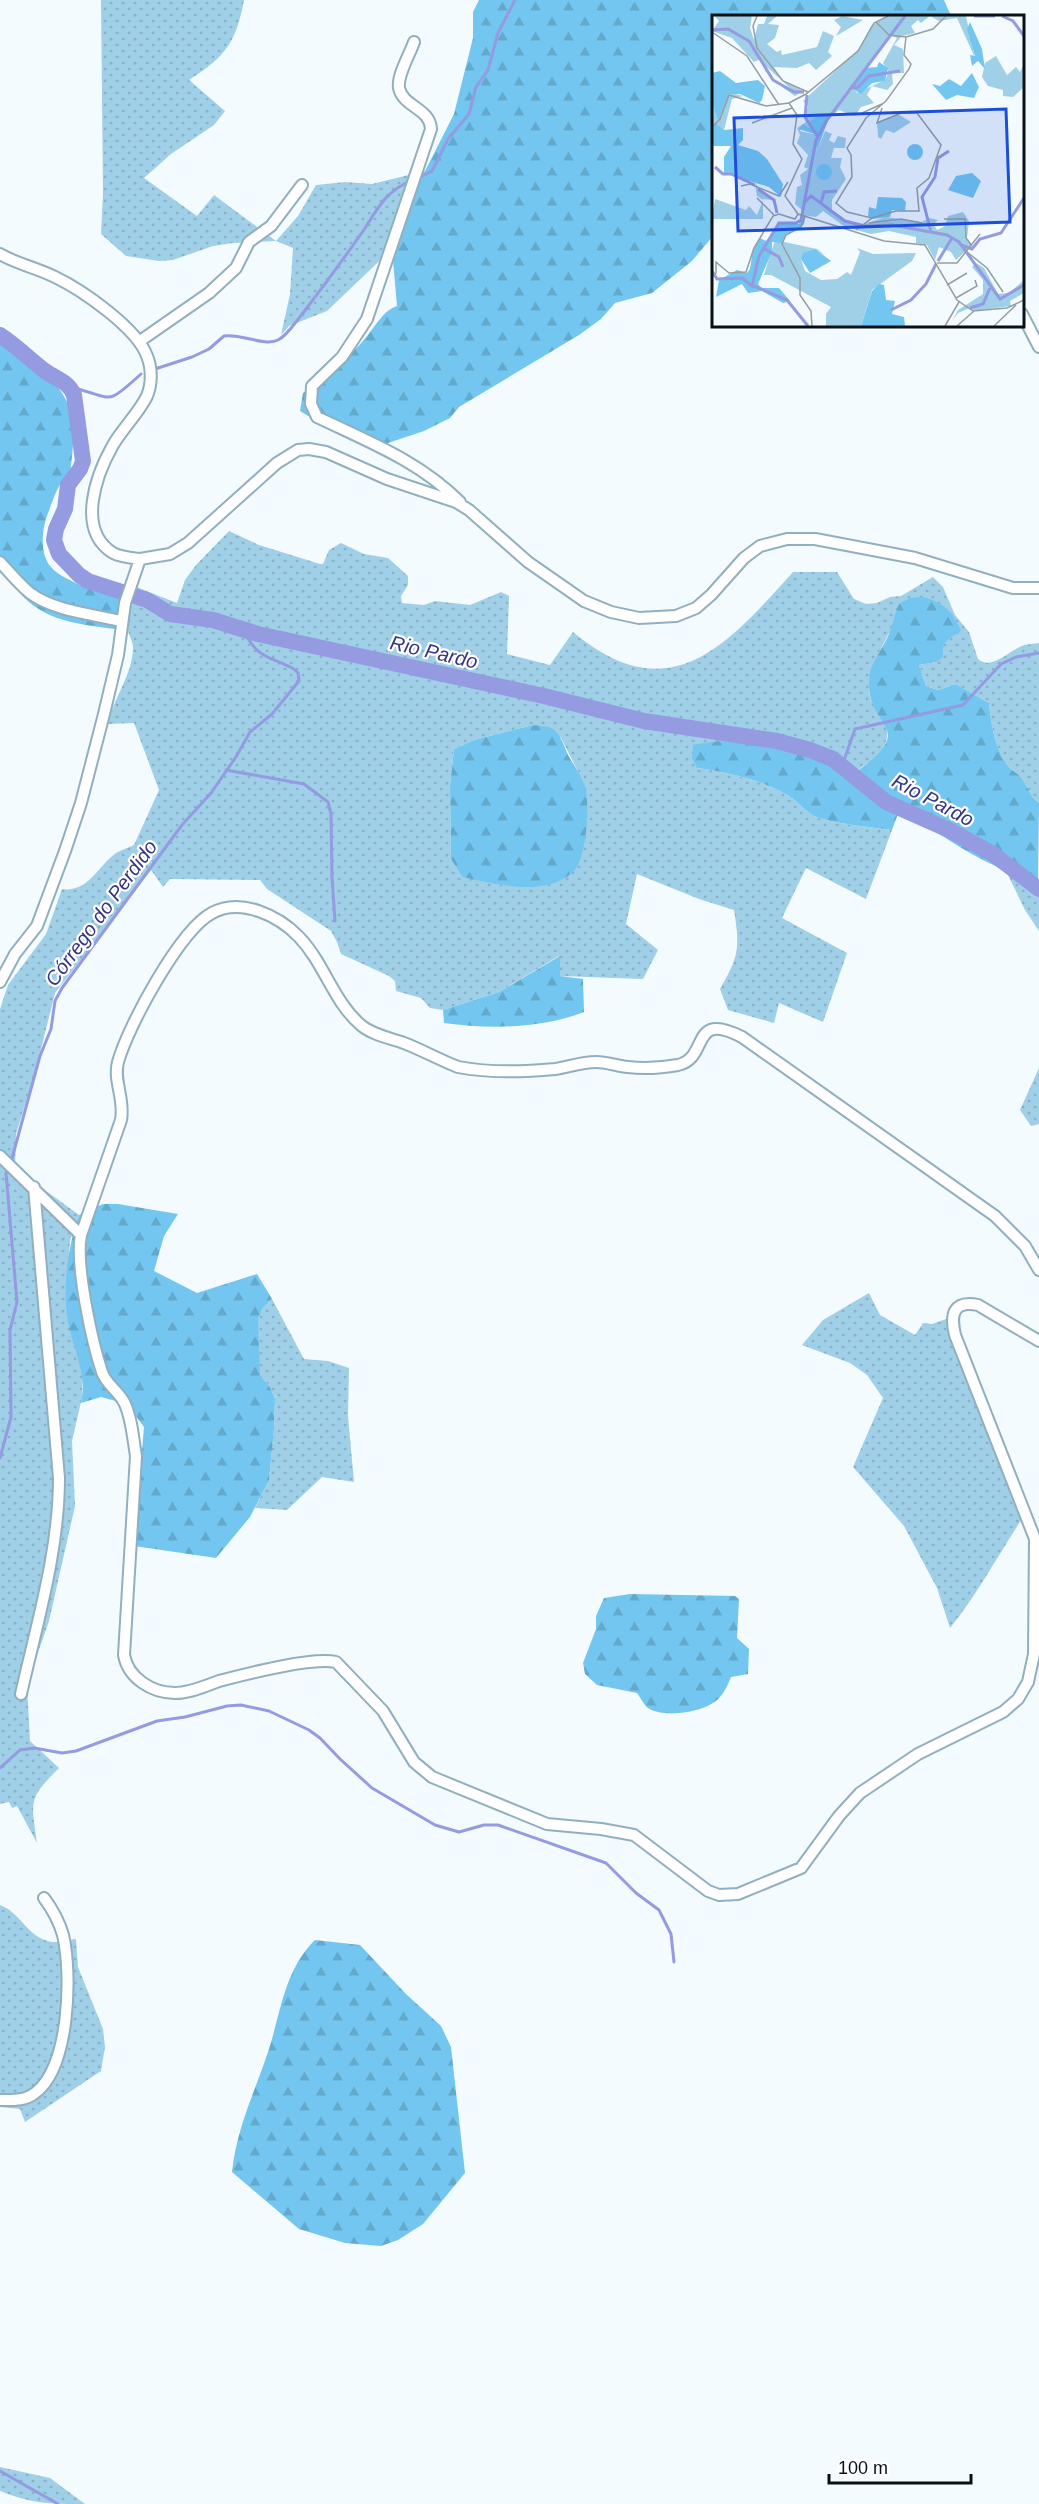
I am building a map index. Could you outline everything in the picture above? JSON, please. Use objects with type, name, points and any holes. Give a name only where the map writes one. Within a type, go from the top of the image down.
[{"type":"street","points":[[414,42],[401,75],[399,88],[402,95],[429,117],[431,129],[367,319],[342,357],[312,386],[311,404],[317,417],[430,474],[528,562],[584,601],[610,612],[639,618],[676,616],[696,608],[752,552],[760,546],[787,539],[815,539],[915,558],[1013,588],[1039,588]]},
{"type":"street","points":[[140,341],[209,293],[236,268],[249,242],[271,226],[302,185]]},
{"type":"street","points":[[0,254],[58,279],[122,322],[140,341],[148,356],[151,383],[147,396],[113,446],[98,480],[92,511],[92,526],[106,547],[115,554],[140,560],[170,554],[188,543],[277,463],[298,450],[326,452],[387,479],[456,502],[469,510]]},
{"type":"street","points":[[1024,316],[1039,347]]},
{"type":"street","points":[[0,982],[15,954],[37,926],[81,803],[118,655],[125,603],[140,560]]},
{"type":"street","points":[[0,562],[25,588],[45,601],[121,621]]},
{"type":"street","points":[[1039,1270],[1025,1245],[996,1216],[742,1037],[728,1030],[712,1029],[705,1034],[691,1057],[683,1064],[668,1067],[650,1069],[595,1062],[540,1070],[473,1070],[458,1067],[364,1028],[346,1012],[325,972],[299,937],[277,919],[261,911],[244,908],[213,912],[200,922],[165,965],[143,1005],[119,1058],[116,1076],[123,1102],[121,1120],[78,1247],[80,1267],[103,1374],[124,1402],[136,1456],[124,1655],[126,1665],[132,1674],[147,1685],[176,1694],[220,1681],[313,1661],[336,1662],[382,1711],[414,1762],[432,1777],[547,1824],[601,1829],[634,1835],[708,1891],[729,1896],[801,1868],[839,1816],[860,1793],[918,1754],[1003,1712],[1018,1699],[1028,1682],[1034,1654],[1035,1539],[955,1335],[952,1323],[953,1313],[959,1305],[967,1303],[978,1305],[1039,1341]]},
{"type":"street","points":[[0,1156],[81,1235]]},
{"type":"street","points":[[21,1694],[55,1542],[59,1505],[59,1478],[34,1187]]},
{"type":"street","points":[[0,2100],[19,2100],[38,2091],[45,2083],[61,2045],[68,2006],[66,1960],[58,1920],[44,1898]]},
{"type":"shaded area","points":[[101,0],[244,0],[237,27],[227,48],[212,64],[189,80],[225,111],[214,125],[171,154],[144,178],[197,216],[214,195],[276,241],[213,246],[173,260],[159,261],[126,256],[101,234],[103,193]]},
{"type":"shaded area","points":[[425,171],[403,205],[393,248],[327,311],[289,326],[281,335],[290,294],[293,248],[276,241],[298,216],[316,185],[345,182],[372,184]]},
{"type":"shaded area","points":[[229,531],[259,545],[320,564],[323,564],[329,550],[341,543],[364,554],[388,558],[408,576],[408,585],[401,596],[402,603],[424,605],[435,601],[470,605],[501,592],[509,596],[507,654],[550,665],[573,632],[608,656],[639,667],[668,668],[695,660],[720,644],[744,624],[793,572],[837,572],[854,599],[866,604],[901,596],[933,577],[943,587],[955,615],[969,632],[978,659],[989,663],[1024,645],[1039,643],[1039,803],[1022,778],[1009,767],[1000,753],[989,703],[956,684],[938,690],[926,686],[919,665],[936,662],[946,639],[951,638],[889,633],[873,665],[869,684],[871,700],[882,717],[887,735],[882,749],[876,756],[855,772],[843,770],[826,761],[769,744],[697,768],[767,785],[789,796],[811,814],[822,819],[892,830],[866,899],[806,868],[782,918],[847,953],[823,1022],[779,1003],[774,1023],[728,1010],[720,989],[731,968],[736,951],[737,934],[734,910],[699,899],[637,874],[626,924],[658,950],[643,979],[560,976],[559,956],[499,992],[443,1010],[430,1008],[421,998],[396,991],[395,981],[389,976],[341,954],[331,931],[267,889],[260,880],[170,879],[163,887],[151,870],[55,993],[36,1069],[16,1134],[15,1168],[79,1215],[70,1241],[67,1279],[67,1317],[82,1364],[82,1398],[72,1441],[75,1506],[49,1621],[27,1684],[30,1741],[59,1768],[42,1787],[34,1801],[37,1843],[17,1806],[12,1808],[9,1802],[0,1804],[0,1009],[8,985],[46,934],[62,889],[79,887],[86,883],[116,853],[134,845],[159,790],[134,723],[108,724],[132,657],[133,645],[128,631],[128,618],[134,586],[177,603],[185,580],[196,565]],"holes":[[[533,725],[561,738],[584,783],[532,887],[462,877],[451,859],[450,785],[454,749],[474,740]]]},
{"type":"shaded area","points":[[1007,873],[1039,882],[1039,931],[1025,910]]},
{"type":"shaded area","points":[[1039,1068],[1039,1124],[1031,1126],[1020,1110]]},
{"type":"shaded area","points":[[869,1293],[880,1315],[915,1335],[923,1323],[932,1324],[960,1314],[961,1342],[1028,1510],[950,1628],[937,1588],[904,1526],[853,1467],[883,1398],[867,1375],[850,1363],[802,1345],[823,1320]]},
{"type":"shaded area","points":[[272,1299],[304,1359],[328,1361],[349,1368],[348,1416],[354,1482],[322,1477],[287,1510],[255,1508],[269,1479],[274,1430],[275,1399],[270,1387],[260,1375],[257,1353],[258,1319],[263,1308]]},
{"type":"shaded area","points":[[0,1905],[13,1913],[40,1938],[54,1942],[76,1939],[78,1967],[103,2029],[105,2047],[101,2071],[25,2122],[20,2109],[0,2107]]},
{"type":"shaded area","points":[[0,2467],[50,2478],[85,2504],[62,2504],[22,2499],[0,2491]]},
{"type":"green space","points":[[479,0],[944,0],[951,15],[712,15],[712,237],[692,261],[652,293],[615,303],[601,319],[579,335],[459,407],[450,418],[424,431],[382,445],[318,422],[300,411],[303,393],[360,345],[384,314],[397,306],[392,249],[403,205],[425,171],[454,114],[473,38],[473,12]]},
{"type":"green space","points":[[0,333],[54,382],[66,400],[72,417],[70,473],[56,491],[44,526],[43,548],[47,562],[57,573],[66,578],[127,601],[128,631],[80,624],[44,612],[25,598],[0,568]]},
{"type":"green space","points":[[922,597],[946,608],[961,631],[945,644],[943,657],[936,662],[919,665],[926,686],[938,690],[956,684],[989,703],[1000,753],[1009,767],[1022,778],[1039,803],[1038,883],[1001,869],[949,840],[902,803],[892,830],[832,821],[814,816],[789,796],[767,785],[697,768],[692,758],[693,745],[743,741],[794,750],[856,772],[875,756],[885,744],[888,735],[870,696],[869,680],[874,662],[889,634],[899,604],[910,598]]},
{"type":"green space","points":[[533,725],[549,727],[557,733],[584,783],[587,802],[586,829],[578,865],[573,872],[561,880],[534,887],[504,885],[462,877],[451,859],[450,785],[454,749],[474,740]]},
{"type":"green space","points":[[560,956],[560,976],[583,979],[584,1012],[532,1025],[496,1027],[444,1023],[443,1010],[499,992]]},
{"type":"green space","points":[[103,1204],[118,1204],[178,1214],[164,1236],[154,1271],[197,1293],[257,1274],[272,1299],[263,1308],[258,1319],[260,1375],[270,1387],[275,1399],[269,1480],[250,1517],[216,1558],[134,1546],[144,1427],[127,1404],[101,1397],[81,1403],[83,1391],[81,1369],[67,1316],[67,1265],[79,1215]]},
{"type":"green space","points":[[630,1594],[735,1596],[739,1599],[737,1638],[749,1649],[748,1674],[731,1677],[723,1693],[713,1703],[695,1710],[674,1713],[664,1713],[648,1708],[637,1693],[597,1685],[585,1674],[583,1663],[596,1629],[596,1616],[604,1598]]},
{"type":"green space","points":[[315,1940],[360,1945],[406,1994],[441,2026],[451,2047],[465,2173],[423,2224],[398,2240],[381,2246],[345,2243],[299,2229],[232,2172],[242,2124],[269,2049],[290,1977],[305,1951]]},
{"type":"waterway","points":[[416,179],[432,171],[448,139],[469,114],[476,87],[488,70],[498,33],[515,0]]},
{"type":"waterway","points":[[155,369],[209,349],[224,336],[237,336],[266,342],[282,338],[325,284],[386,197],[410,181]]},
{"type":"waterway","name":"Rio Pardo","points":[[0,335],[45,371],[65,383],[74,395],[83,461],[68,485],[65,509],[54,540],[59,554],[88,581],[147,600],[170,614],[213,620],[258,634],[544,696],[644,721],[777,741],[810,750],[833,759],[886,802],[949,830],[993,854],[1039,889]]},
{"type":"waterway","points":[[70,387],[102,396],[114,396],[141,374]]},
{"type":"waterway","name":"Córrego do Perdido","points":[[11,1162],[40,1056],[51,1029],[55,1001],[62,988],[182,825],[211,793],[250,732],[272,714],[299,681],[298,673],[294,669],[264,656],[254,647],[243,630]]},
{"type":"waterway","points":[[842,766],[855,729],[963,705],[1001,664],[1016,657],[1039,653]]},
{"type":"waterway","points":[[226,770],[304,784],[328,802],[331,814],[335,921]]},
{"type":"waterway","name":"Córrego do Perdido","points":[[0,1458],[11,1417],[10,1330],[17,1302],[6,1173],[8,1168]]},
{"type":"waterway","points":[[0,1768],[20,1750],[34,1748],[62,1753],[76,1751],[157,1721],[185,1717],[227,1706],[241,1705],[269,1711],[309,1730],[372,1788],[435,1825],[459,1832],[484,1825],[498,1825],[606,1863],[636,1893],[659,1910],[671,1934],[674,1962]]},
{"type":"waterway","points":[[0,2471],[58,2504]]}]
